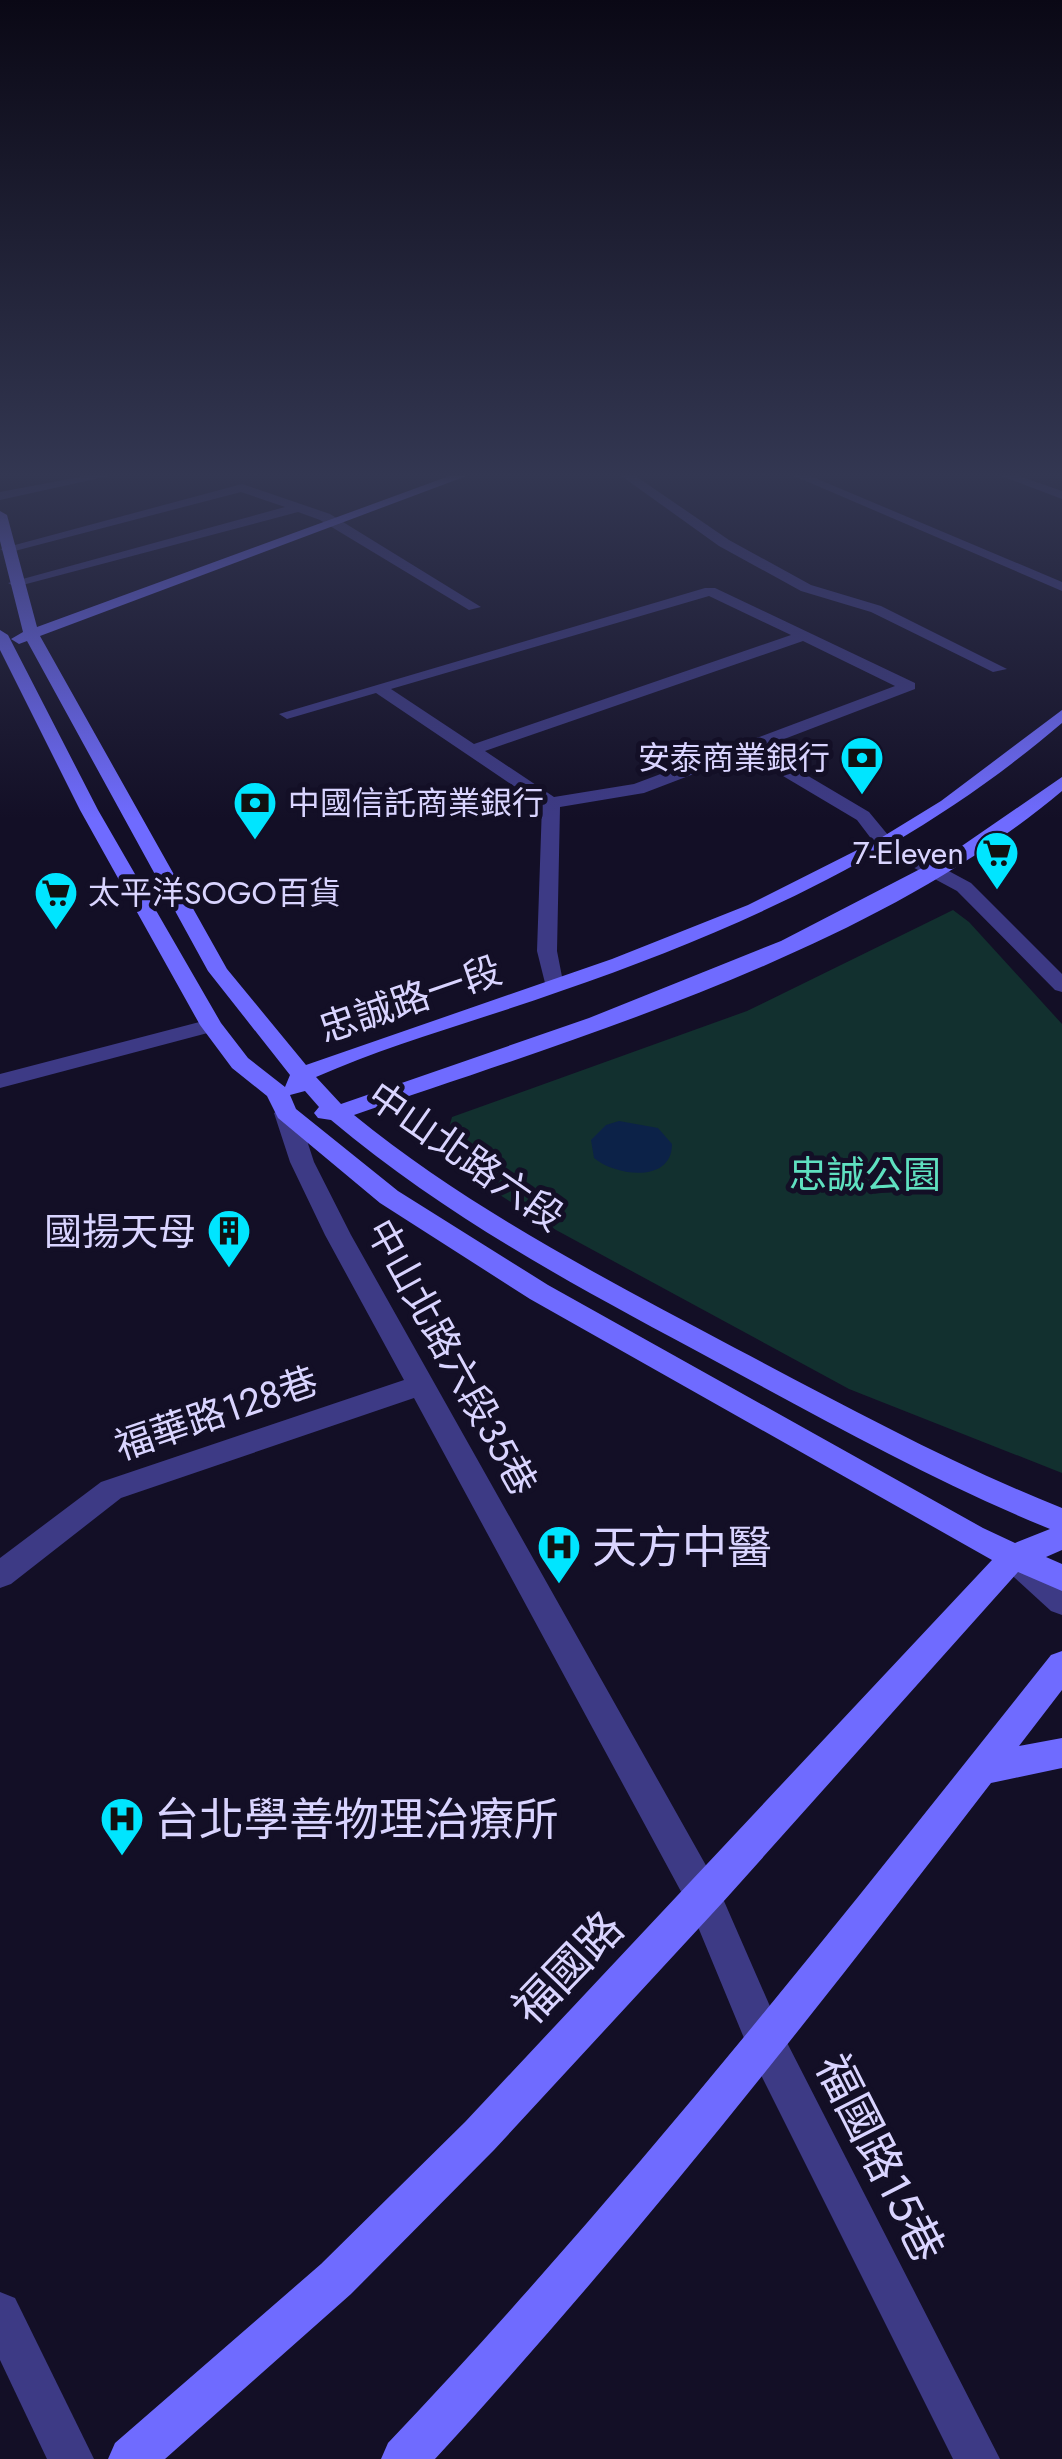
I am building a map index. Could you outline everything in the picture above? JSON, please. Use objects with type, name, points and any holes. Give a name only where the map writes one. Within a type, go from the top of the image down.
[{"type":"main road","name":"中山北路六段","points":[[17,590],[31,634],[218,971],[301,1075],[338,1113],[406,1170],[524,1247],[835,1413],[1000,1496],[1062,1522]]},
{"type":"main road","points":[[1,643],[151,590]]},
{"type":"main road","name":"中山北路六段","points":[[1,643],[210,1025],[240,1063],[277,1092],[286,1113],[389,1197],[539,1292],[1012,1556],[1062,1578]]},
{"type":"main road","name":"忠誠路一段","points":[[286,1113],[301,1075],[340,1057],[554,987],[765,904],[886,845],[1000,768],[1062,715]]},
{"type":"main road","points":[[286,1113],[338,1113],[708,980],[796,942],[935,873],[1062,782]]},
{"type":"main road","name":"福國路","points":[[131,2459],[400,2218],[704,1898],[1012,1556],[1062,1537]]},
{"type":"main road","points":[[404,2459],[497,2362],[765,2041],[1062,1665]]},
{"type":"main road","points":[[980,1769],[1062,1753]]},
{"type":"street","points":[[446,590],[474,607]]},
{"type":"street","points":[[812,590],[876,609],[999,668]]},
{"type":"street","points":[[287,714],[710,591],[909,686],[638,789],[551,803],[379,688]]},
{"type":"street","points":[[472,750],[804,636]]},
{"type":"street","points":[[750,749],[863,816],[886,845],[964,887],[1058,976]]},
{"type":"street","points":[[551,803],[547,951],[554,987]]},
{"type":"street","points":[[0,1081],[210,1025]]},
{"type":"street","name":"中山北路六段35巷","points":[[286,1113],[302,1162],[704,1898]]},
{"type":"street","name":"福華路128巷","points":[[0,1575],[111,1490],[421,1385]]},
{"type":"street","points":[[1012,1556],[1062,1602]]},
{"type":"street","name":"福國路15巷","points":[[704,1898],[765,2041],[978,2459]]},
{"type":"street","points":[[0,2314],[71,2459]]},
{"type":"green space","name":"忠誠公園","points":[[953,910],[969,922],[1062,1024],[1062,1473],[849,1389],[545,1224],[441,1157],[452,1117],[747,1011]]},
{"type":"water","points":[[619,1121],[658,1128],[672,1144],[670,1157],[663,1166],[653,1171],[628,1172],[594,1158],[591,1140],[606,1125]]},
{"type":"place","name":"安泰商業銀行","points":[[862,796]]},
{"type":"place","name":"中國信託商業銀行","points":[[255,841]]},
{"type":"place","name":"7-Eleven","points":[[997,891]]},
{"type":"place","name":"太平洋SOGO百貨","points":[[56,931]]},
{"type":"place","name":"國揚天母","points":[[229,1269]]},
{"type":"place","name":"天方中醫","points":[[559,1585]]},
{"type":"place","name":"台北學善物理治療所","points":[[122,1857]]}]
